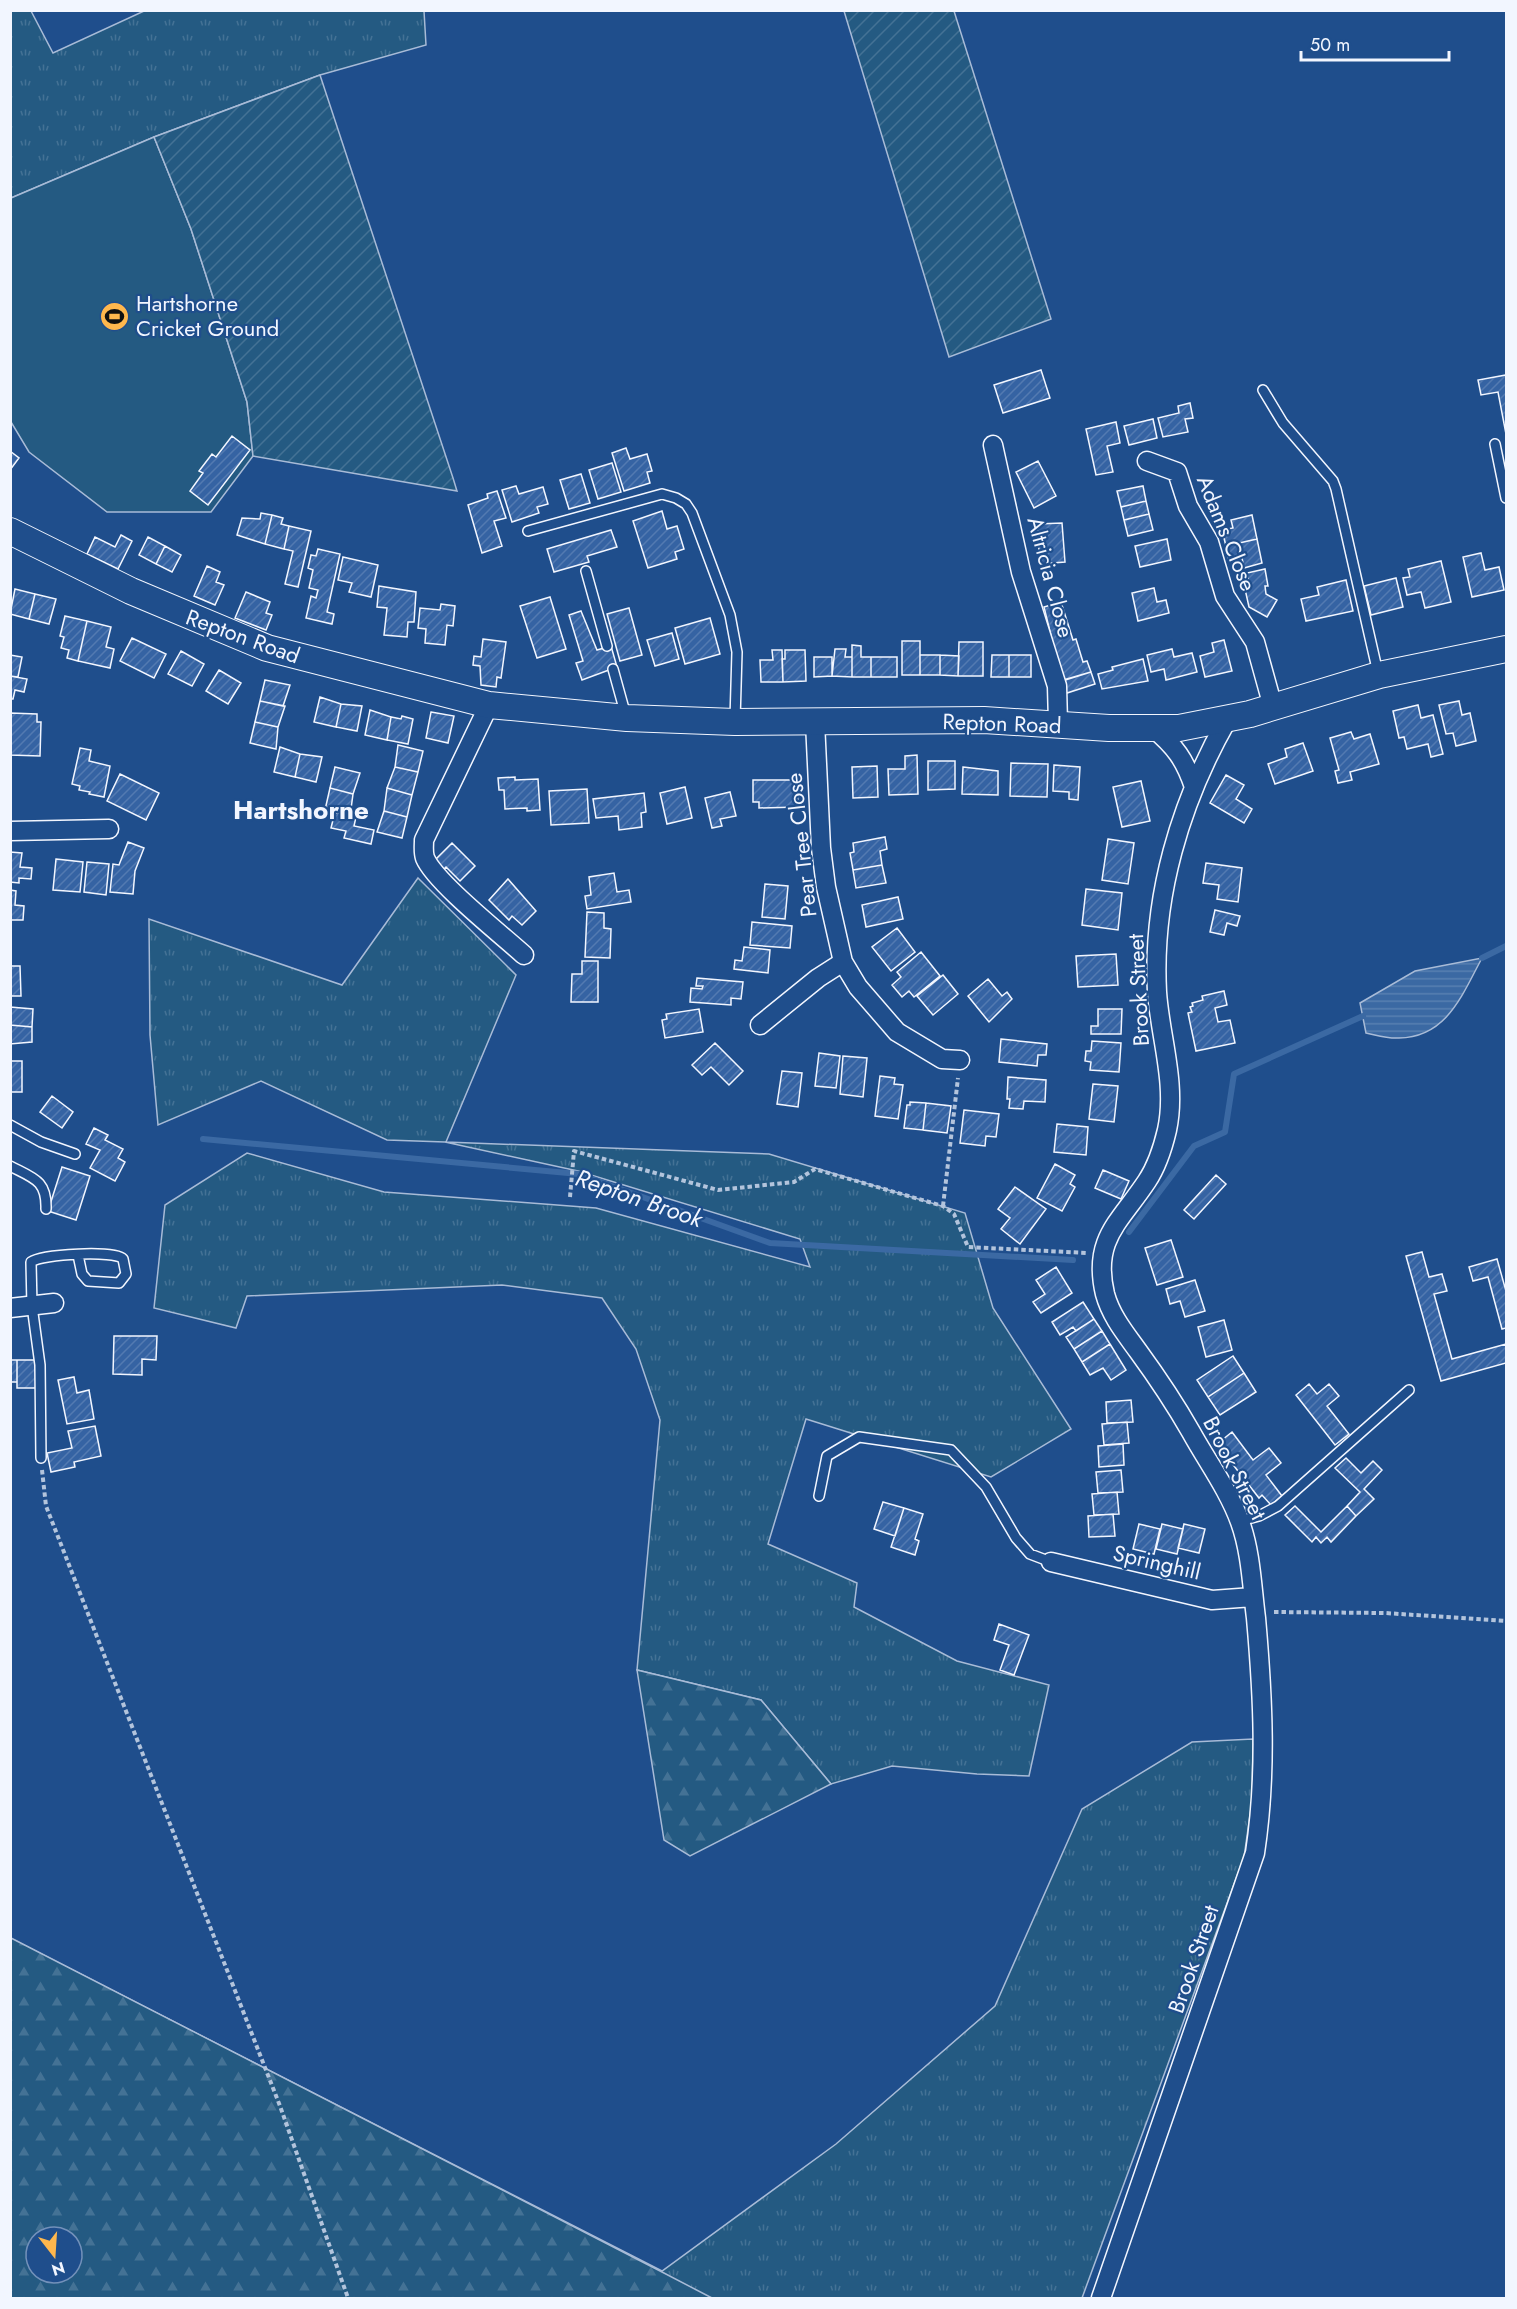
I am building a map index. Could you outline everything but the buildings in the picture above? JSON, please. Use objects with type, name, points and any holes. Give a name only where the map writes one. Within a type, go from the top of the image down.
[{"type":"street","name":"Altricia Close","points":[[993,444],[1021,572],[1057,686],[1058,723]]},
{"type":"street","name":"Adams Close","points":[[1147,461],[1177,472],[1188,506],[1209,542],[1225,596],[1255,642],[1273,707]]},
{"type":"street","name":"Repton Road","points":[[10,531],[131,591],[267,648],[489,705],[627,718],[735,722],[984,720],[1109,728],[1179,728],[1227,720],[1379,675],[1506,649]]},
{"type":"street","points":[[489,705],[424,840],[423,855],[429,866],[456,894],[524,955]]},
{"type":"street","name":"Brook Street","points":[[1101,2298],[1255,1853],[1263,1801],[1264,1737],[1254,1605],[1246,1543],[1240,1521],[1186,1424],[1117,1322],[1106,1299],[1100,1273],[1108,1233],[1149,1178],[1167,1129],[1170,1110],[1169,1079],[1157,993],[1158,914],[1163,884],[1194,787],[1227,720]]},
{"type":"street","name":"Pear Tree Close","points":[[815,722],[821,848],[828,896],[843,962],[858,987],[897,1032],[942,1059],[960,1060]]},
{"type":"street","points":[[1153,728],[1168,740],[1186,763],[1194,787]]},
{"type":"street","points":[[10,831],[109,829]]},
{"type":"street","points":[[760,1025],[818,978],[843,962]]},
{"type":"street","points":[[10,1308],[54,1303]]},
{"type":"street","name":"Springhill","points":[[1051,1562],[1212,1600],[1254,1605]]},
{"type":"lane","points":[[1263,390],[1282,423],[1333,481],[1379,675]]},
{"type":"lane","points":[[1495,444],[1506,498]]},
{"type":"lane","points":[[528,531],[662,494],[686,504],[698,526],[735,634],[735,722]]},
{"type":"lane","points":[[586,571],[606,646]]},
{"type":"lane","points":[[613,669],[627,718]]},
{"type":"lane","points":[[10,1125],[50,1146],[75,1154]]},
{"type":"lane","points":[[10,1166],[42,1185],[46,1193],[45,1209]]},
{"type":"lane","points":[[41,1458],[40,1365],[32,1306],[31,1262],[42,1257],[78,1255],[120,1255],[125,1264],[125,1279],[114,1284],[88,1281],[82,1275],[78,1255]]},
{"type":"lane","points":[[1240,1521],[1259,1516],[1278,1506],[1409,1390]]},
{"type":"lane","points":[[819,1496],[826,1456],[859,1437],[951,1450],[986,1487],[1016,1538],[1030,1554],[1051,1562]]},
{"type":"path","points":[[943,1206],[960,1060]]},
{"type":"path","points":[[570,1197],[574,1151],[718,1190],[794,1182],[815,1169],[943,1206],[954,1214],[968,1247],[1102,1254]]},
{"type":"path","points":[[41,1458],[46,1506],[280,2106],[348,2298]]},
{"type":"path","points":[[1254,1605],[1506,1621]]},
{"type":"green space","points":[[11,11],[31,11],[53,53],[144,11],[424,11],[426,45],[320,75],[154,137],[11,198]]},
{"type":"green space","points":[[844,11],[954,11],[1051,319],[949,357]]},
{"type":"green space","points":[[320,75],[457,491],[253,456],[247,402],[191,229],[154,137]]},
{"type":"green space","name":"Hartshorne Cricket Ground","points":[[154,137],[191,229],[247,402],[253,456],[211,512],[107,512],[29,452],[11,422],[11,198]]},
{"type":"green space","points":[[418,878],[516,975],[446,1142],[769,1154],[965,1213],[993,1308],[1071,1429],[991,1477],[806,1419],[768,1544],[857,1583],[854,1607],[957,1661],[1049,1685],[1029,1776],[892,1766],[831,1784],[761,1700],[637,1670],[660,1420],[636,1349],[602,1298],[502,1285],[247,1296],[236,1328],[154,1308],[165,1205],[247,1153],[384,1192],[596,1208],[810,1267],[800,1239],[578,1171],[445,1142],[387,1140],[261,1081],[158,1125],[150,1035],[149,919],[342,985]]},
{"type":"green space","points":[[637,1670],[761,1700],[831,1784],[690,1856],[664,1840]]},
{"type":"green space","points":[[1253,1739],[1252,1801],[1244,1857],[1082,2298],[11,2298],[10,1938],[662,2271],[836,2144],[995,2006],[1082,1809],[1192,1742]]},
{"type":"green space","points":[[11,1938],[712,2298],[11,2298]]},
{"type":"shaded area","points":[[1482,958],[1460,999],[1441,1022],[1429,1030],[1416,1036],[1399,1038],[1366,1033],[1360,1003],[1415,971]]},
{"type":"waterway","name":"Repton Brook","points":[[1482,958],[1506,946]]},
{"type":"waterway","name":"Repton Brook","points":[[1129,1232],[1194,1146],[1225,1132],[1234,1074],[1363,1016]]},
{"type":"waterway","name":"Repton Brook","points":[[203,1139],[579,1174],[770,1243],[1073,1260]]},
{"type":"place","name":"Hartshorne Cricket Ground","points":[[115,316]]},
{"type":"district","name":"Hartshorne","points":[[301,810]]}]
